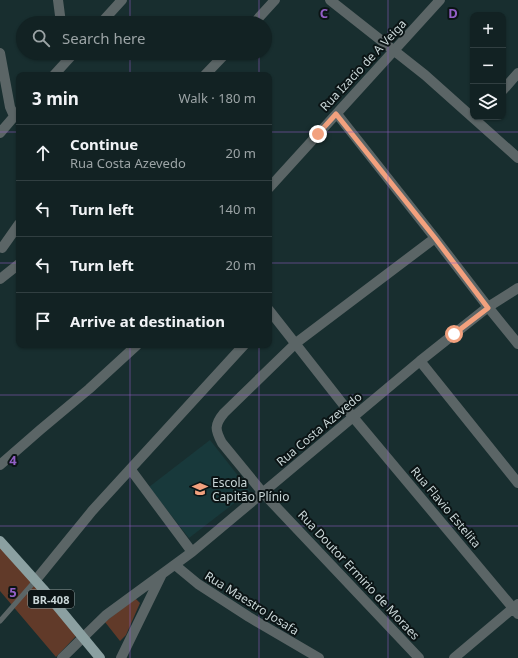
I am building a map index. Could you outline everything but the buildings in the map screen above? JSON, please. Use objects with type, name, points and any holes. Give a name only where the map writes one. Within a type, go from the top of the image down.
[{"type":"main road","name":"BR-408","points":[[0,541],[100,658]]},
{"type":"street","points":[[58,0],[60,16]]},
{"type":"street","points":[[107,16],[122,0]]},
{"type":"street","points":[[260,16],[275,0]]},
{"type":"street","points":[[330,0],[470,112]]},
{"type":"street","name":"Rua Izacio de A Veiga","points":[[272,185],[440,0]]},
{"type":"street","points":[[0,52],[10,107],[16,114],[0,133]]},
{"type":"street","points":[[56,72],[64,60]]},
{"type":"street","points":[[208,72],[219,60]]},
{"type":"street","points":[[506,87],[518,73]]},
{"type":"street","points":[[336,114],[518,344]]},
{"type":"street","points":[[479,120],[518,158]]},
{"type":"street","points":[[2,248],[16,228]]},
{"type":"street","points":[[296,343],[435,238]]},
{"type":"street","points":[[0,279],[16,266]]},
{"type":"street","name":"Rua Costa Azevedo","points":[[62,658],[106,615],[192,552],[420,361],[488,308],[518,288]]},
{"type":"street","name":"Rua Flavio Estelita","points":[[272,317],[296,343],[353,417],[516,609]]},
{"type":"street","name":"Rua Doutor Ermirio de Moraes","points":[[296,343],[224,413],[219,419],[216,427],[218,435],[222,443],[263,493],[419,658]]},
{"type":"street","points":[[0,465],[89,389],[134,348]]},
{"type":"street","points":[[35,581],[92,510],[131,470],[241,348]]},
{"type":"street","points":[[420,361],[518,482]]},
{"type":"street","points":[[131,470],[192,552]]},
{"type":"street","name":"Rua Maestro Josafa","points":[[175,565],[198,584],[249,617],[319,658]]},
{"type":"street","points":[[125,655],[163,572]]},
{"type":"street","points":[[454,658],[516,609]]},
{"type":"lane","points":[[0,620],[35,581]]},
{"type":"shaded area","name":"Escola Capitão Plínio","points":[[210,440],[250,491],[189,538],[149,487]]},
{"type":"shaded area","points":[[0,541],[79,633],[56,657],[0,591]]},
{"type":"shaded area","points":[[135,598],[140,603],[126,635],[120,641],[105,622]]},
{"type":"place","name":"Escola Capitão Plínio","points":[[200,489]]},
{"type":"route","points":[[318,134],[336,114],[435,238],[488,308],[454,334]]}]
